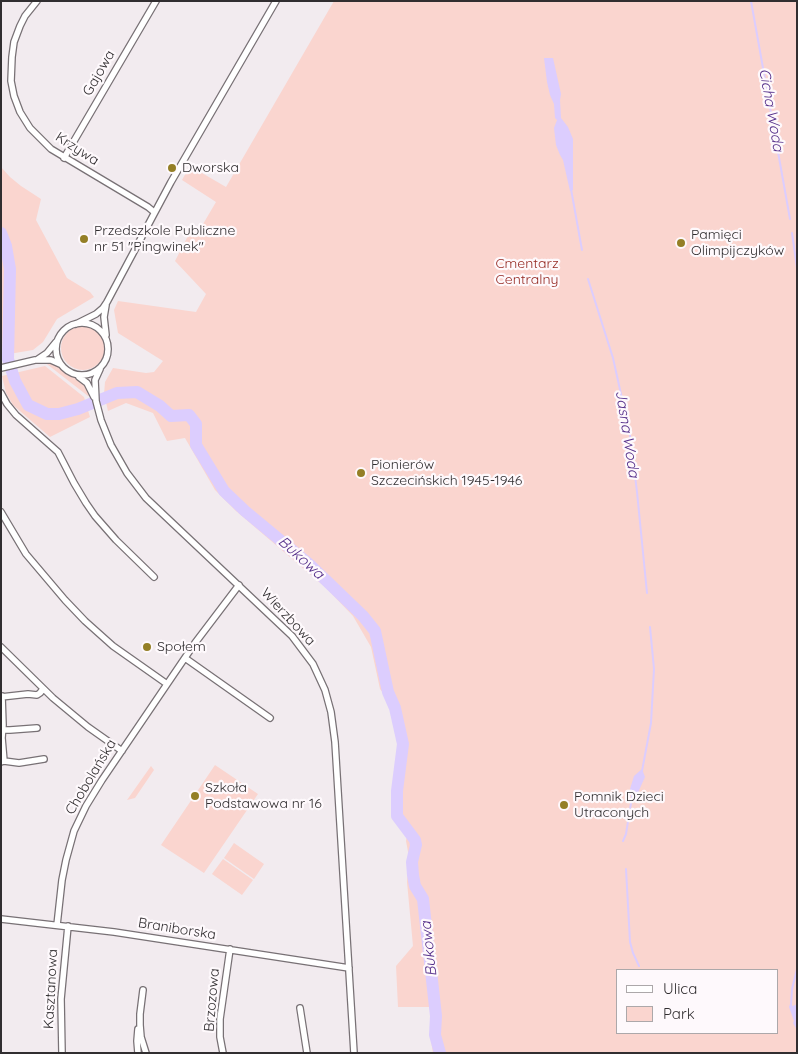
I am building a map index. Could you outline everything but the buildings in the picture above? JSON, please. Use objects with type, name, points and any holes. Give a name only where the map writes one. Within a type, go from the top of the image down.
[{"type":"street","name":"Krzywa","points":[[37,1],[22,21],[14,42],[11,66],[12,88],[16,104],[30,128],[50,149],[154,212]]},
{"type":"street","name":"Gajowa","points":[[64,158],[156,1]]},
{"type":"street","points":[[36,360],[47,353],[65,330],[96,314],[103,308],[198,133],[276,1]]},
{"type":"street","points":[[1,368],[36,360],[51,360],[75,375],[88,375],[100,369],[108,355],[104,317],[107,302]]},
{"type":"street","points":[[76,324],[86,323],[96,326],[108,342]]},
{"type":"street","points":[[57,341],[56,354],[62,366]]},
{"type":"street","name":"Wierzbowa","points":[[96,401],[95,380],[100,369]]},
{"type":"street","name":"Wierzbowa","points":[[75,375],[87,383],[96,401],[111,445],[122,466],[146,498],[282,625],[300,644],[318,674],[329,702],[335,742],[354,1053]]},
{"type":"street","points":[[1,393],[16,415],[58,452],[74,483],[95,516],[116,540],[154,577]]},
{"type":"street","points":[[1,512],[26,554],[85,622],[114,646],[167,684]]},
{"type":"street","name":"Chobolańska","points":[[57,925],[64,868],[74,831],[91,797],[185,658],[239,585]]},
{"type":"street","points":[[1,647],[43,689],[74,716],[122,750]]},
{"type":"street","points":[[185,658],[270,718]]},
{"type":"street","points":[[43,689],[39,695],[2,696],[2,738],[3,761],[20,763],[44,759]]},
{"type":"street","points":[[2,730],[37,728]]},
{"type":"street","name":"Braniborska","points":[[2,921],[68,926],[348,968]]},
{"type":"street","name":"Kasztanowa","points":[[62,1053],[61,999],[68,926]]},
{"type":"street","name":"Brzozowa","points":[[223,1053],[220,1037],[220,1019],[230,949]]},
{"type":"street","points":[[138,1053],[137,1037],[143,990]]},
{"type":"street","points":[[300,1008],[307,1053]]},
{"type":"street","points":[[140,1014],[140,1031],[146,1053]]},
{"type":"green space","name":"Cmentarz Centralny","points":[[334,1],[797,1],[797,1053],[433,1053],[430,1034],[432,1018],[429,1007],[398,1007],[396,966],[413,946],[407,882],[409,857],[406,841],[408,829],[399,814],[397,791],[403,744],[395,708],[380,689],[371,647],[353,616],[325,587],[236,511],[215,490],[185,438],[167,441],[153,413],[126,403],[108,411],[104,394],[105,382],[113,368],[146,373],[154,372],[163,361],[118,333],[114,310],[118,301],[196,312],[206,294],[175,261],[189,234],[196,236],[216,202],[182,180],[190,166],[226,187]]},
{"type":"green space","points":[[1,167],[21,186],[41,199],[36,220],[67,278],[90,292],[94,297],[57,319],[43,342],[33,350],[3,355],[1,317]]},
{"type":"green space","points":[[79,326],[87,326],[99,332],[105,348],[99,364],[87,370],[79,370],[67,364],[61,352],[61,344],[67,332]]},
{"type":"green space","points":[[43,361],[57,364],[66,373],[79,379],[85,384],[91,395],[88,396]]},
{"type":"green space","points":[[45,366],[84,397],[90,417],[50,437],[13,405],[6,393],[2,376]]},
{"type":"green space","points":[[215,765],[258,794],[204,873],[161,845]]},
{"type":"green space","points":[[151,766],[154,770],[135,798],[127,800]]},
{"type":"green space","points":[[234,843],[264,864],[254,879],[224,858]]},
{"type":"green space","points":[[223,859],[253,880],[242,895],[212,874]]},
{"type":"shaded area","points":[[544,58],[553,58],[561,94],[561,118],[568,127],[573,139],[573,190],[570,191],[563,160],[556,145],[554,128],[557,120],[547,82]]},
{"type":"shaded area","points":[[642,769],[645,777],[636,797],[631,797],[630,789],[634,776]]},
{"type":"shaded area","points":[[790,1004],[793,1006],[797,1004],[797,1030],[793,1023]]},
{"type":"waterway","name":"Cicha Woda","points":[[751,1],[790,219]]},
{"type":"waterway","name":"Jasna Woda","points":[[571,189],[582,250]]},
{"type":"waterway","name":"Bukowa","points":[[1,233],[6,246],[10,269],[8,359],[15,381],[28,405],[47,414],[59,414],[78,409],[117,393],[137,392],[160,406],[171,416],[189,415],[196,424],[196,445],[224,491],[309,564],[363,616],[375,631],[388,692],[395,708],[403,744],[397,791],[397,816],[415,840],[416,845],[412,862],[413,875],[415,886],[423,899],[436,1016],[435,1035],[440,1053]]},
{"type":"waterway","name":"Cicha Woda","points":[[792,233],[797,268]]},
{"type":"waterway","name":"Jasna Woda","points":[[588,279],[613,358],[630,435],[647,593]]},
{"type":"waterway","name":"Cicha Woda","points":[[797,287],[797,294]]},
{"type":"waterway","name":"Jasna Woda","points":[[642,771],[651,723],[654,669],[650,627]]},
{"type":"waterway","name":"Jasna Woda","points":[[623,841],[626,834],[632,797]]},
{"type":"waterway","name":"Jasna Woda","points":[[626,869],[630,942],[639,966]]},
{"type":"waterway","name":"Cicha Woda","points":[[791,1005],[792,989],[797,969]]},
{"type":"place","name":"Dworska","points":[[172,168]]},
{"type":"place","name":"Przedszkole Publiczne nr 51 \"Pingwinek\"","points":[[84,239]]},
{"type":"place","name":"Pamięci Olimpijczyków","points":[[681,243]]},
{"type":"place","name":"Pionierów Szczecińskich 1945-1946","points":[[361,473]]},
{"type":"place","name":"Społem","points":[[147,647]]},
{"type":"place","name":"Szkoła Podstawowa nr 16","points":[[195,796]]},
{"type":"place","name":"Pomnik Dzieci Utraconych","points":[[564,805]]}]
